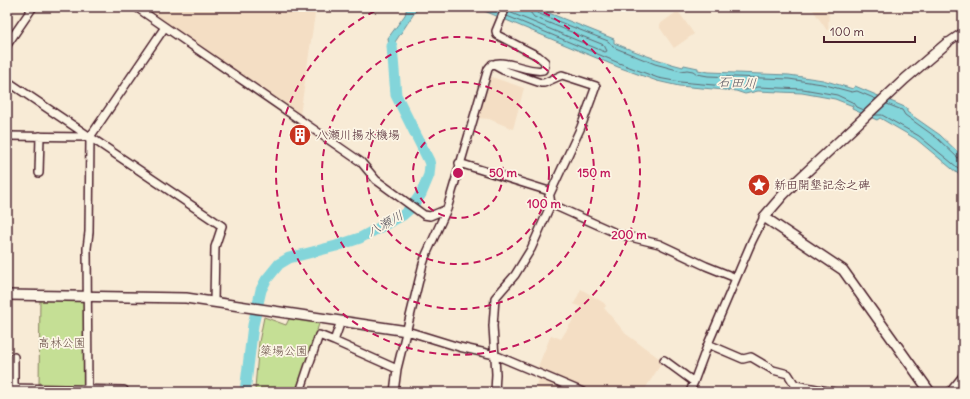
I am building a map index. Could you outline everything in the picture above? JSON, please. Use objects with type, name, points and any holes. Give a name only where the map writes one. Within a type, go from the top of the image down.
[{"type":"street","points":[[7,46],[33,7]]},
{"type":"street","points":[[136,7],[361,162],[376,180],[424,215],[430,216],[447,209]]},
{"type":"street","points":[[394,392],[397,369],[426,254],[447,209],[459,163],[488,69],[492,64],[504,63],[535,71],[542,70],[545,66],[545,62],[538,56],[497,35],[496,31],[506,7]]},
{"type":"street","points":[[88,391],[87,248],[89,232],[90,137],[165,27]]},
{"type":"street","points":[[690,392],[708,344],[752,241],[764,217],[783,195],[855,128],[897,86],[947,43],[963,32]]},
{"type":"street","points":[[492,64],[536,83],[544,83],[562,75],[596,86],[581,127],[549,196]]},
{"type":"street","points":[[7,81],[222,226],[215,247],[214,302]]},
{"type":"street","points":[[7,136],[90,137]]},
{"type":"street","points":[[39,173],[40,136]]},
{"type":"street","points":[[459,163],[549,191],[551,204],[531,249],[514,275],[495,298],[495,392]]},
{"type":"street","points":[[551,204],[618,234],[659,244],[736,278]]},
{"type":"street","points":[[764,217],[843,270],[930,392]]},
{"type":"street","points":[[7,295],[174,297],[249,307],[407,332],[459,347],[495,355],[583,392]]},
{"type":"street","points":[[334,341],[341,321]]},
{"type":"street","points":[[300,392],[319,336],[334,341],[397,369]]},
{"type":"street","points":[[708,344],[744,359],[751,357],[773,370],[788,374],[795,384],[799,386],[833,392]]},
{"type":"street","points":[[14,357],[10,388],[46,391],[124,390]]},
{"type":"street","points":[[664,360],[694,382]]},
{"type":"street","points":[[950,392],[963,376]]},
{"type":"shaded area","points":[[141,7],[316,7],[300,115],[234,71]]},
{"type":"shaded area","points":[[811,7],[829,7],[828,32]]},
{"type":"shaded area","points":[[678,11],[694,34],[674,48],[660,28],[660,24]]},
{"type":"shaded area","points":[[489,76],[524,88],[513,129],[489,119],[477,118]]},
{"type":"shaded area","points":[[581,289],[604,303],[606,306],[604,308],[626,334],[663,361],[643,392],[588,392],[537,369],[551,335],[561,339],[581,307],[574,304]]},
{"type":"shaded area","points":[[540,376],[572,389],[571,392],[535,392]]},
{"type":"green space","name":"高林公園","points":[[40,298],[84,299],[86,384],[84,386],[39,385]]},
{"type":"green space","name":"簗場公園","points":[[264,317],[286,325],[290,317],[320,321],[297,392],[256,392],[255,388],[259,342]]},
{"type":"water","points":[[407,7],[418,7],[395,42],[395,51],[391,65],[388,38],[405,15]]},
{"type":"water","name":"石田川","points":[[475,7],[534,7],[614,39],[614,43],[656,59],[683,67],[684,65],[709,72],[789,75],[823,80],[853,89],[855,86],[907,108],[907,112],[940,135],[963,157],[963,178],[916,139],[880,118],[877,120],[852,109],[853,106],[835,99],[802,93],[758,91],[745,94],[736,91],[679,86],[657,81],[618,67]]},
{"type":"waterway","name":"八瀬川","points":[[245,392],[253,325],[261,290],[266,280],[279,264],[289,258],[360,238],[403,215],[412,207],[421,194],[429,175],[430,165],[396,95],[392,46]]},
{"type":"place","name":"八瀬川揚水機場","points":[[300,135]]},
{"type":"place","name":"新田開墾記念之碑","points":[[759,185]]}]
